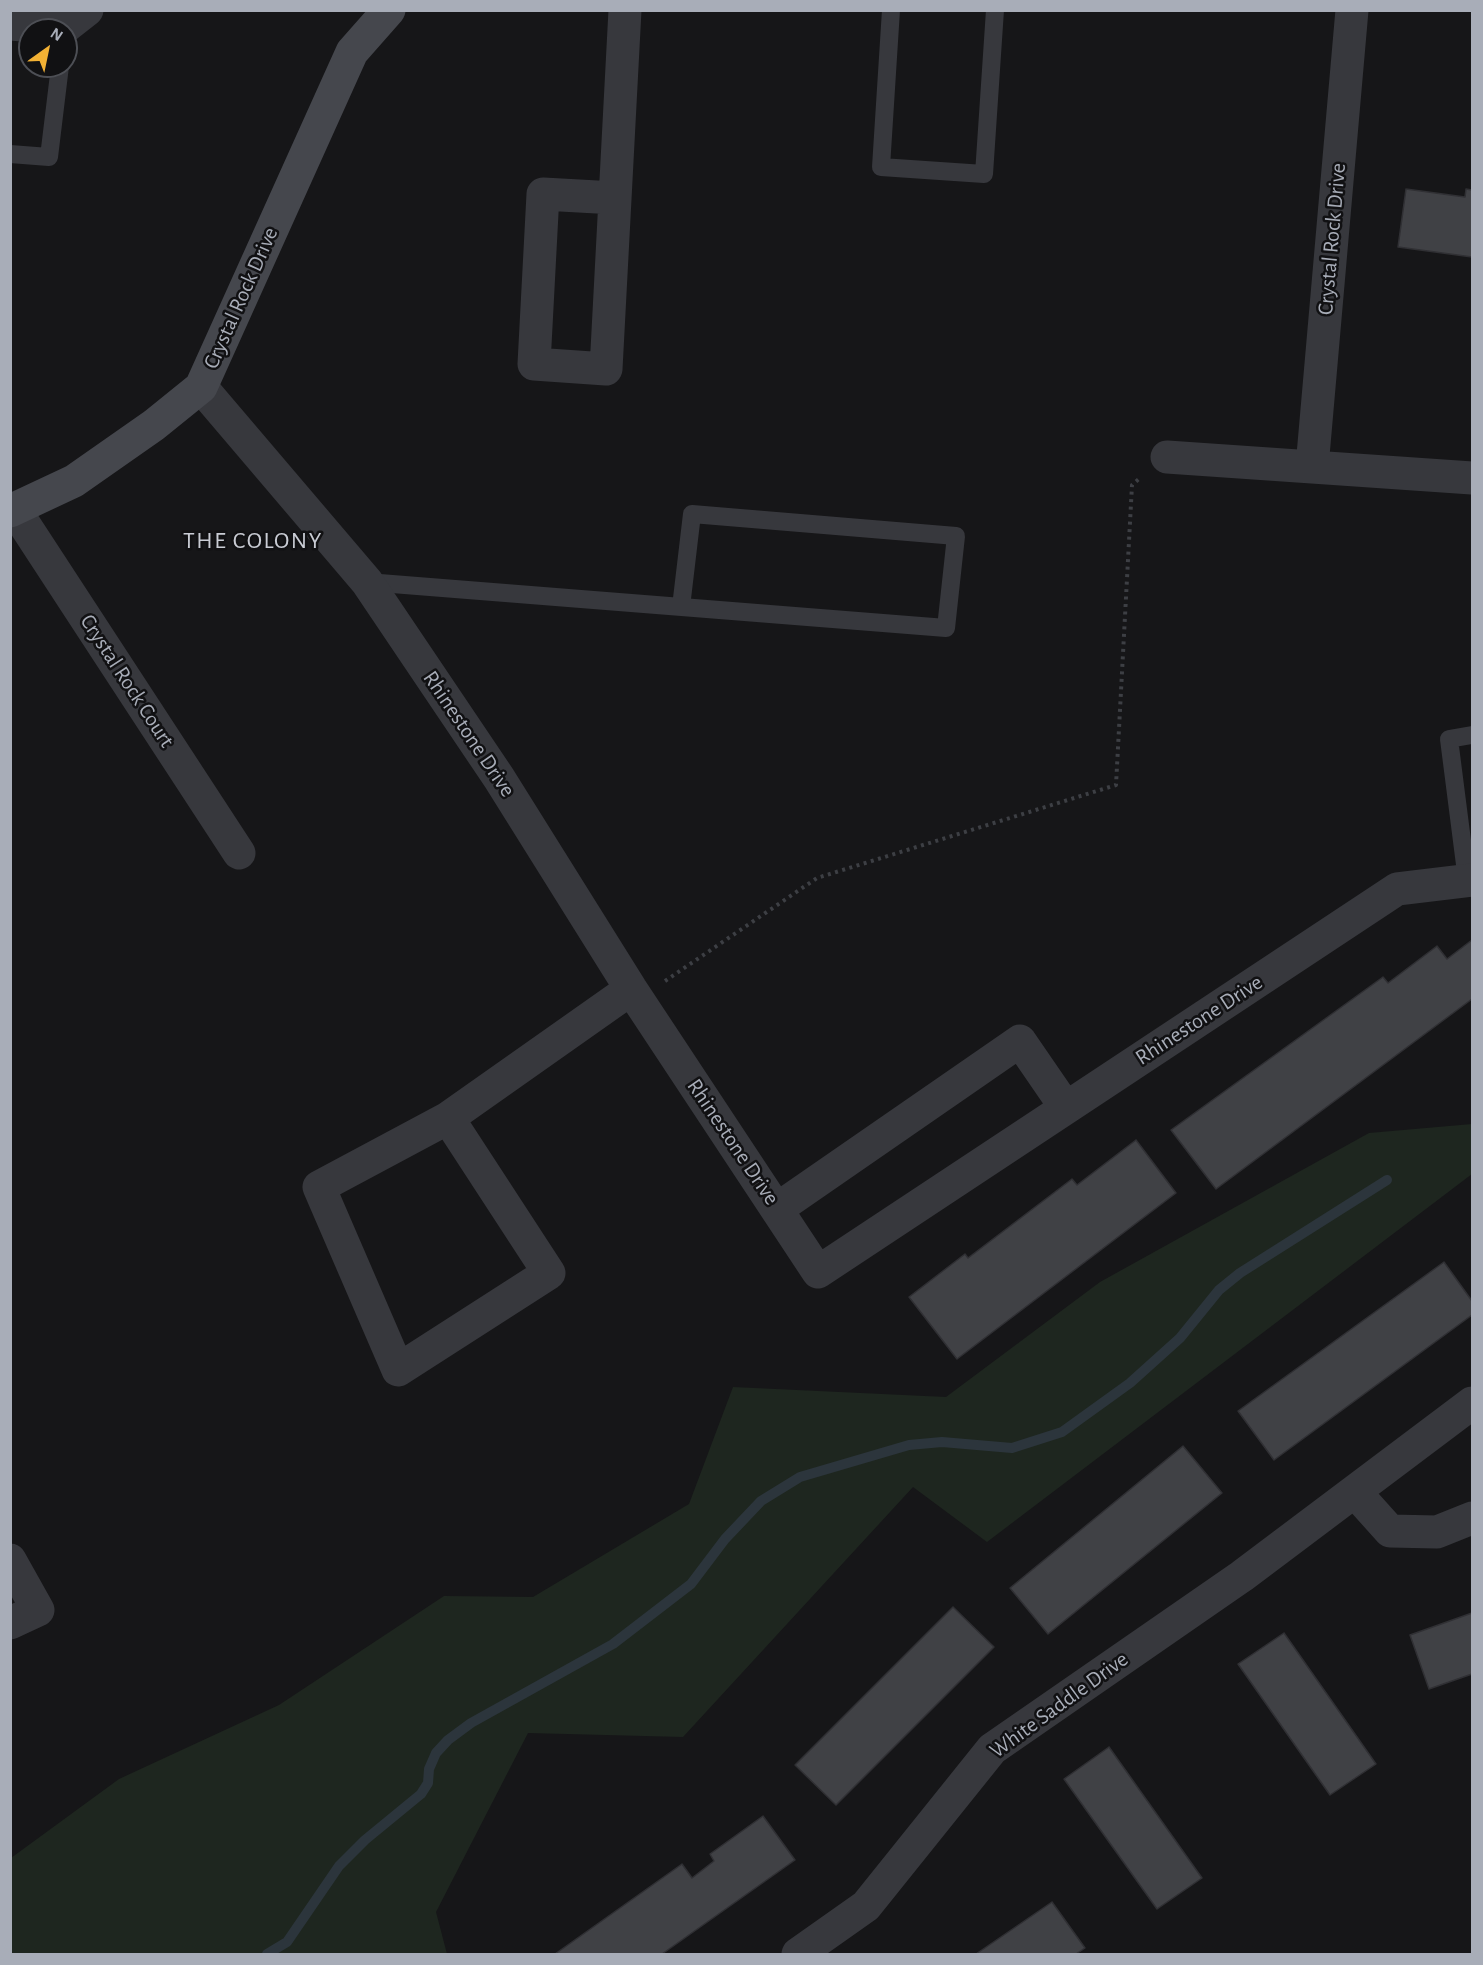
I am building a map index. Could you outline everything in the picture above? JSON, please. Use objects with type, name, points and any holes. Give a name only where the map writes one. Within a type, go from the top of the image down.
[{"type":"street","name":"Crystal Rock Drive","points":[[13,511],[74,481],[154,425],[201,387],[352,52],[389,10]]},
{"type":"street","points":[[615,198],[543,194],[534,364],[606,369],[625,10]]},
{"type":"street","name":"Crystal Rock Drive","points":[[1312,467],[1352,10]]},
{"type":"street","name":"Rhinestone Drive","points":[[201,387],[367,582],[500,778],[634,994],[819,1272],[1397,889],[1470,880]]},
{"type":"street","points":[[1167,457],[1473,478]]},
{"type":"street","name":"Crystal Rock Court","points":[[13,511],[239,852]]},
{"type":"street","points":[[448,1118],[549,1273],[398,1370],[319,1187],[448,1118],[634,994]]},
{"type":"street","points":[[777,1209],[1020,1041],[1066,1108]]},
{"type":"street","name":"White Saddle Drive","points":[[798,1954],[867,1906],[992,1749],[1242,1576],[1473,1404]]},
{"type":"street","points":[[1355,1492],[1390,1531],[1437,1532],[1473,1518]]},
{"type":"street","points":[[10,1560],[38,1610],[10,1623]]},
{"type":"lane","points":[[891,10],[881,167],[984,174],[995,10]]},
{"type":"lane","points":[[10,154],[49,157],[59,78]]},
{"type":"lane","points":[[367,582],[681,607],[946,628],[956,536],[692,514],[681,607]]},
{"type":"lane","points":[[1470,880],[1449,739],[1473,735]]},
{"type":"path","points":[[634,994],[817,878],[1116,785],[1132,485],[1167,457]]},
{"type":"shaded area","points":[[1472,1124],[1472,1174],[987,1542],[913,1487],[683,1737],[528,1733],[436,1912],[447,1954],[11,1954],[11,1858],[119,1779],[279,1705],[444,1596],[533,1597],[689,1504],[733,1387],[946,1397],[1100,1282],[1369,1133]]},
{"type":"building","points":[[1406,189],[1465,197],[1466,189],[1472,190],[1472,257],[1398,247]]},
{"type":"building","points":[[1472,940],[1472,999],[1216,1189],[1171,1130],[1383,977],[1388,983],[1437,946],[1447,959]]},
{"type":"building","points":[[1136,1140],[1176,1193],[957,1359],[909,1297],[965,1254],[968,1258],[1072,1179],[1077,1185]]},
{"type":"building","points":[[1444,1262],[1472,1301],[1472,1315],[1274,1460],[1238,1411]]},
{"type":"building","points":[[1183,1446],[1222,1493],[1048,1634],[1010,1588]]},
{"type":"building","points":[[953,1607],[994,1647],[836,1805],[795,1765]]},
{"type":"building","points":[[1472,1613],[1472,1674],[1429,1689],[1410,1635]]},
{"type":"building","points":[[1284,1633],[1376,1764],[1330,1795],[1238,1664]]},
{"type":"building","points":[[1109,1747],[1202,1878],[1157,1909],[1064,1779]]},
{"type":"building","points":[[763,1816],[795,1860],[662,1954],[555,1954],[682,1864],[692,1878],[714,1861],[710,1854]]},
{"type":"building","points":[[1052,1902],[1085,1948],[1076,1954],[976,1954]]},
{"type":"waterway","points":[[267,1954],[287,1942],[339,1866],[365,1840],[421,1794],[428,1783],[429,1769],[436,1753],[448,1740],[471,1723],[613,1644],[691,1584],[725,1539],[761,1501],[800,1477],[909,1445],[942,1442],[1012,1448],[1062,1432],[1130,1383],[1180,1338],[1219,1290],[1240,1273],[1387,1180]]},
{"type":"district","name":"THE COLONY","points":[[253,541]]}]
